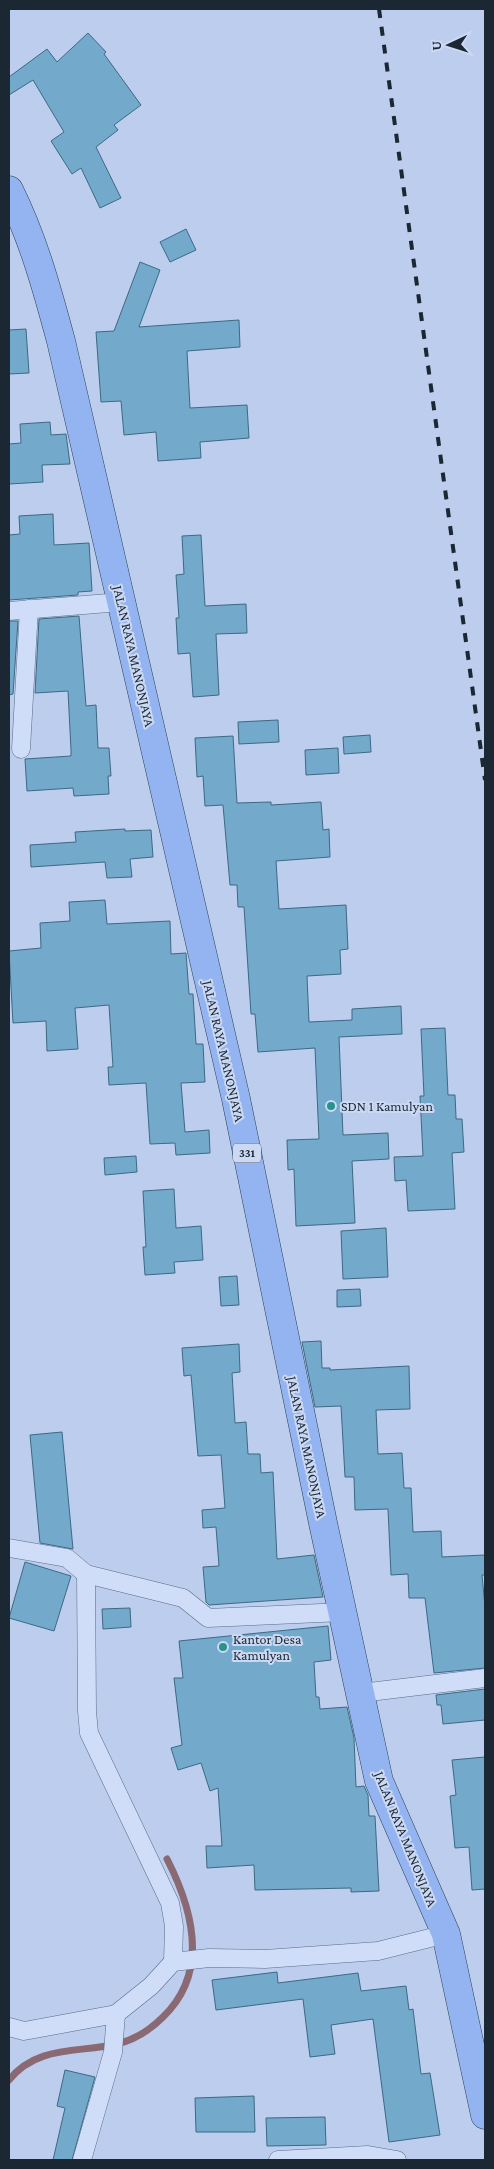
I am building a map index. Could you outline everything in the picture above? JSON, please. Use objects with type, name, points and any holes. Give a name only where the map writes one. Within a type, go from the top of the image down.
[{"type":"main road","name":"JALAN RAYA MANONJAYA","points":[[9,190],[24,220],[46,285],[121,602],[236,1099],[379,1781],[446,1934],[485,2115]]},
{"type":"street","points":[[9,611],[121,602]]},
{"type":"street","points":[[21,749],[29,610]]},
{"type":"street","points":[[9,1548],[67,1558],[86,1574],[183,1598],[208,1618],[343,1612]]},
{"type":"street","points":[[9,2027],[24,2031],[116,2014],[151,1986],[173,1962],[174,1926],[170,1903],[89,1733],[86,1711],[86,1574]]},
{"type":"street","points":[[361,1693],[485,1678]]},
{"type":"street","points":[[173,1962],[209,1958],[275,1959],[378,1951],[446,1934]]},
{"type":"street","points":[[82,2160],[114,2045],[116,2014]]},
{"type":"street","points":[[278,2160],[368,2155],[397,2160]]},
{"type":"building","points":[[88,33],[106,52],[104,54],[141,105],[114,125],[118,130],[96,147],[121,198],[100,208],[81,168],[72,174],[51,141],[64,132],[33,80],[9,95],[9,77],[47,49],[57,62]]},
{"type":"building","points":[[186,229],[196,250],[170,262],[160,242]]},
{"type":"building","points":[[140,262],[160,270],[139,327],[239,320],[240,347],[187,351],[190,408],[247,405],[249,438],[200,442],[201,458],[158,461],[156,432],[124,435],[121,401],[101,402],[96,332],[114,331]]},
{"type":"building","points":[[26,329],[29,373],[9,374],[9,330]]},
{"type":"building","points":[[50,422],[51,435],[66,434],[70,464],[42,465],[43,482],[9,484],[9,444],[21,443],[20,424]]},
{"type":"building","points":[[53,514],[54,545],[89,543],[92,591],[78,592],[78,595],[9,600],[9,535],[20,534],[19,516]]},
{"type":"building","points":[[201,535],[205,606],[246,604],[247,633],[216,634],[219,695],[193,697],[190,653],[178,654],[176,618],[179,618],[176,575],[184,574],[182,536]]},
{"type":"building","points":[[79,616],[86,706],[96,705],[98,748],[109,748],[111,776],[108,776],[109,794],[74,796],[73,788],[27,791],[25,759],[71,756],[68,691],[35,693],[39,619]]},
{"type":"building","points":[[9,621],[18,621],[13,694],[9,695]]},
{"type":"building","points":[[278,720],[279,742],[239,744],[238,722]]},
{"type":"building","points":[[370,735],[371,752],[344,754],[343,737]]},
{"type":"building","points":[[233,736],[237,803],[271,802],[271,805],[321,802],[323,830],[329,829],[330,857],[276,861],[279,909],[346,905],[348,949],[340,950],[341,974],[307,976],[309,1022],[352,1020],[352,1009],[401,1006],[402,1034],[339,1037],[343,1135],[388,1133],[389,1159],[352,1161],[355,1223],[296,1226],[294,1169],[288,1170],[287,1140],[319,1139],[315,1048],[258,1052],[255,1014],[251,1014],[244,907],[238,907],[237,885],[230,885],[223,805],[205,806],[203,776],[197,777],[195,738]]},
{"type":"building","points":[[338,748],[339,773],[306,775],[305,750]]},
{"type":"building","points":[[125,829],[125,831],[151,830],[153,857],[130,859],[132,877],[107,878],[105,862],[31,867],[30,845],[76,842],[75,832]]},
{"type":"building","points":[[105,900],[107,924],[170,921],[171,954],[186,953],[189,994],[193,994],[196,1044],[203,1044],[205,1082],[181,1083],[185,1132],[209,1130],[210,1153],[176,1155],[175,1143],[150,1144],[146,1083],[109,1085],[108,1067],[113,1067],[109,1005],[75,1008],[78,1049],[47,1051],[46,1021],[13,1023],[9,951],[41,948],[40,923],[70,921],[69,902]]},
{"type":"building","points":[[445,1028],[448,1095],[455,1095],[456,1119],[462,1119],[464,1152],[452,1153],[455,1209],[408,1211],[406,1180],[395,1181],[394,1157],[423,1156],[420,1096],[424,1096],[421,1029]]},
{"type":"building","points":[[136,1156],[137,1172],[105,1175],[104,1158]]},
{"type":"building","points":[[174,1189],[176,1228],[201,1226],[203,1260],[174,1262],[175,1273],[145,1275],[143,1247],[146,1247],[143,1191]]},
{"type":"building","points":[[386,1228],[388,1277],[343,1279],[341,1231]]},
{"type":"building","points":[[237,1276],[239,1305],[221,1306],[219,1277]]},
{"type":"building","points":[[360,1289],[361,1306],[337,1307],[337,1290]]},
{"type":"building","points":[[321,1341],[322,1368],[330,1368],[330,1370],[409,1366],[410,1409],[376,1410],[378,1454],[402,1453],[404,1488],[411,1488],[413,1532],[441,1531],[442,1557],[485,1555],[485,1575],[482,1575],[485,1607],[485,1668],[434,1673],[425,1598],[409,1598],[408,1574],[391,1575],[388,1509],[355,1510],[354,1477],[345,1477],[341,1406],[315,1407],[302,1342]]},
{"type":"building","points":[[239,1344],[240,1372],[232,1373],[235,1423],[246,1422],[248,1454],[260,1454],[261,1473],[273,1472],[277,1559],[314,1555],[323,1597],[209,1605],[206,1602],[203,1567],[219,1566],[216,1527],[203,1528],[202,1510],[225,1508],[221,1455],[198,1456],[191,1375],[184,1376],[182,1348]]},
{"type":"building","points":[[62,1432],[73,1549],[40,1543],[30,1435]]},
{"type":"building","points":[[25,1562],[71,1576],[54,1631],[9,1618]]},
{"type":"building","points":[[130,1608],[131,1627],[103,1629],[102,1609]]},
{"type":"building","points":[[328,1626],[331,1660],[314,1662],[316,1697],[319,1697],[320,1709],[347,1707],[354,1738],[356,1787],[364,1786],[368,1795],[369,1816],[375,1816],[379,1891],[351,1892],[351,1888],[255,1890],[254,1865],[207,1868],[206,1846],[222,1846],[218,1788],[210,1791],[201,1763],[178,1770],[171,1748],[182,1745],[174,1678],[183,1678],[179,1641]]},
{"type":"building","points":[[485,1689],[485,1720],[443,1724],[441,1705],[437,1705],[436,1695]]},
{"type":"building","points":[[485,1757],[485,1889],[472,1890],[469,1847],[455,1848],[450,1796],[456,1795],[452,1760]]},
{"type":"building","points":[[277,1972],[278,1983],[358,1973],[361,1991],[406,1986],[409,2010],[413,2009],[421,2074],[430,2073],[440,2135],[389,2142],[373,2019],[331,2025],[335,2054],[310,2057],[303,1999],[216,2010],[212,1980]]},
{"type":"building","points":[[65,2070],[95,2077],[72,2160],[53,2160],[65,2108],[57,2106]]},
{"type":"building","points":[[254,2096],[255,2132],[196,2132],[195,2098]]},
{"type":"building","points":[[325,2117],[326,2145],[267,2146],[266,2118]]},
{"type":"waterway","points":[[9,2080],[20,2069],[32,2061],[45,2056],[59,2052],[117,2044],[136,2037],[148,2030],[163,2017],[178,1999],[187,1980],[192,1961],[192,1940],[190,1920],[184,1899],[167,1859]]},
{"type":"railway","points":[[379,9],[485,780]]},
{"type":"place","name":"SDN 1 Kamulyan","points":[[331,1106]]},
{"type":"place","name":"Kantor Desa Kamulyan","points":[[223,1647]]}]
